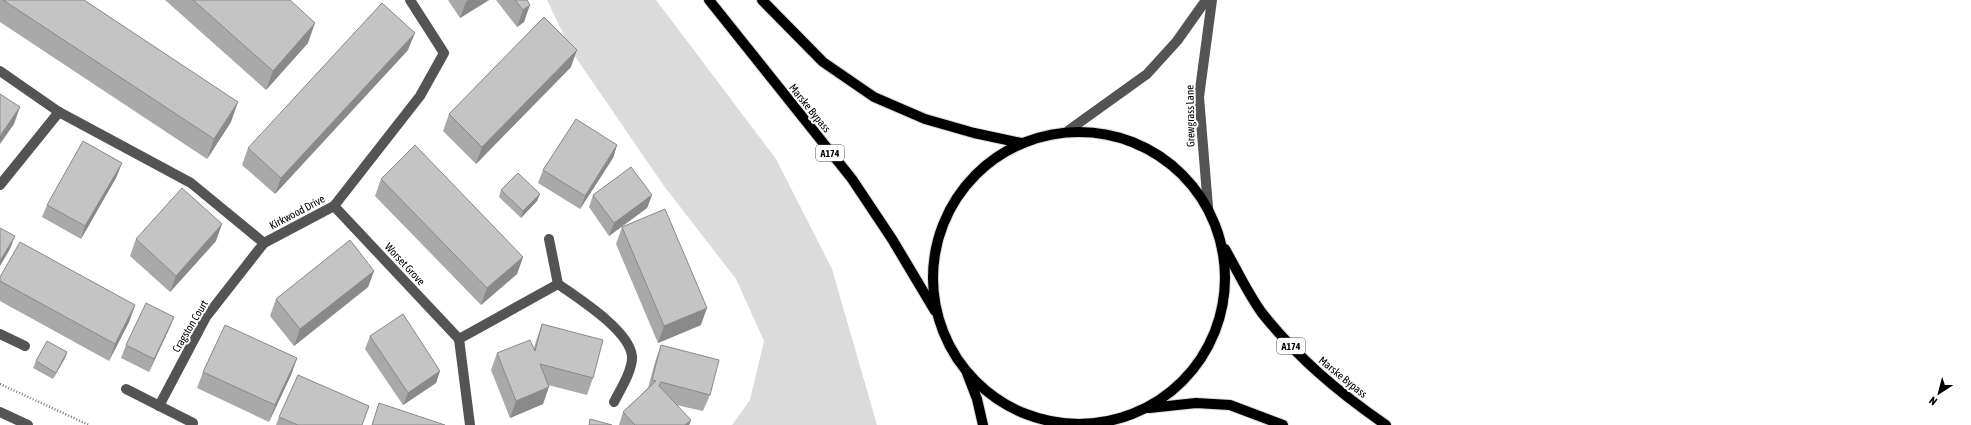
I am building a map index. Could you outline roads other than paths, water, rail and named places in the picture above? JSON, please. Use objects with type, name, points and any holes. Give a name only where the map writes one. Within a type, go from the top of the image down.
[{"type":"main road","name":"Marske Bypass","points":[[709,0],[852,179],[892,239],[938,316]]},
{"type":"main road","name":"A174","points":[[762,0],[823,62],[874,97],[925,119],[974,133],[1021,143]]},
{"type":"main road","name":"A174","points":[[1069,130],[1103,133],[1129,140],[1175,166],[1208,207],[1222,244],[1226,288],[1223,309],[1214,336],[1195,368],[1181,384],[1164,398],[1145,409],[1108,423],[1071,424],[1032,416],[996,398],[967,372],[949,345],[938,316],[933,286],[934,257],[941,228],[954,201],[972,177],[995,158],[1021,143],[1069,130]]},
{"type":"main road","name":"Marske Bypass","points":[[1222,244],[1261,312],[1305,362],[1350,401],[1386,425]]},
{"type":"main road","points":[[967,372],[977,399],[982,425]]},
{"type":"main road","name":"A174","points":[[1145,409],[1196,403],[1230,405],[1283,425]]},
{"type":"street","name":"Kirkwood Drive","points":[[0,71],[59,112],[191,183],[264,243],[334,206],[420,96],[444,53],[410,0]]},
{"type":"street","points":[[1069,130],[1147,74],[1177,41],[1206,0]]},
{"type":"street","name":"Grewgrass Lane","points":[[1208,207],[1199,97],[1212,0]]},
{"type":"street","points":[[0,185],[59,112]]},
{"type":"street","name":"Worset Grove","points":[[334,206],[459,339]]},
{"type":"street","points":[[549,239],[558,284],[600,314],[623,337],[632,356],[628,376],[614,402]]},
{"type":"street","name":"Cragston Court","points":[[159,406],[206,317],[264,243]]},
{"type":"street","points":[[470,425],[459,339],[558,284]]},
{"type":"street","points":[[0,334],[25,346]]},
{"type":"street","points":[[126,389],[192,424]]},
{"type":"street","points":[[0,412],[28,425]]}]
